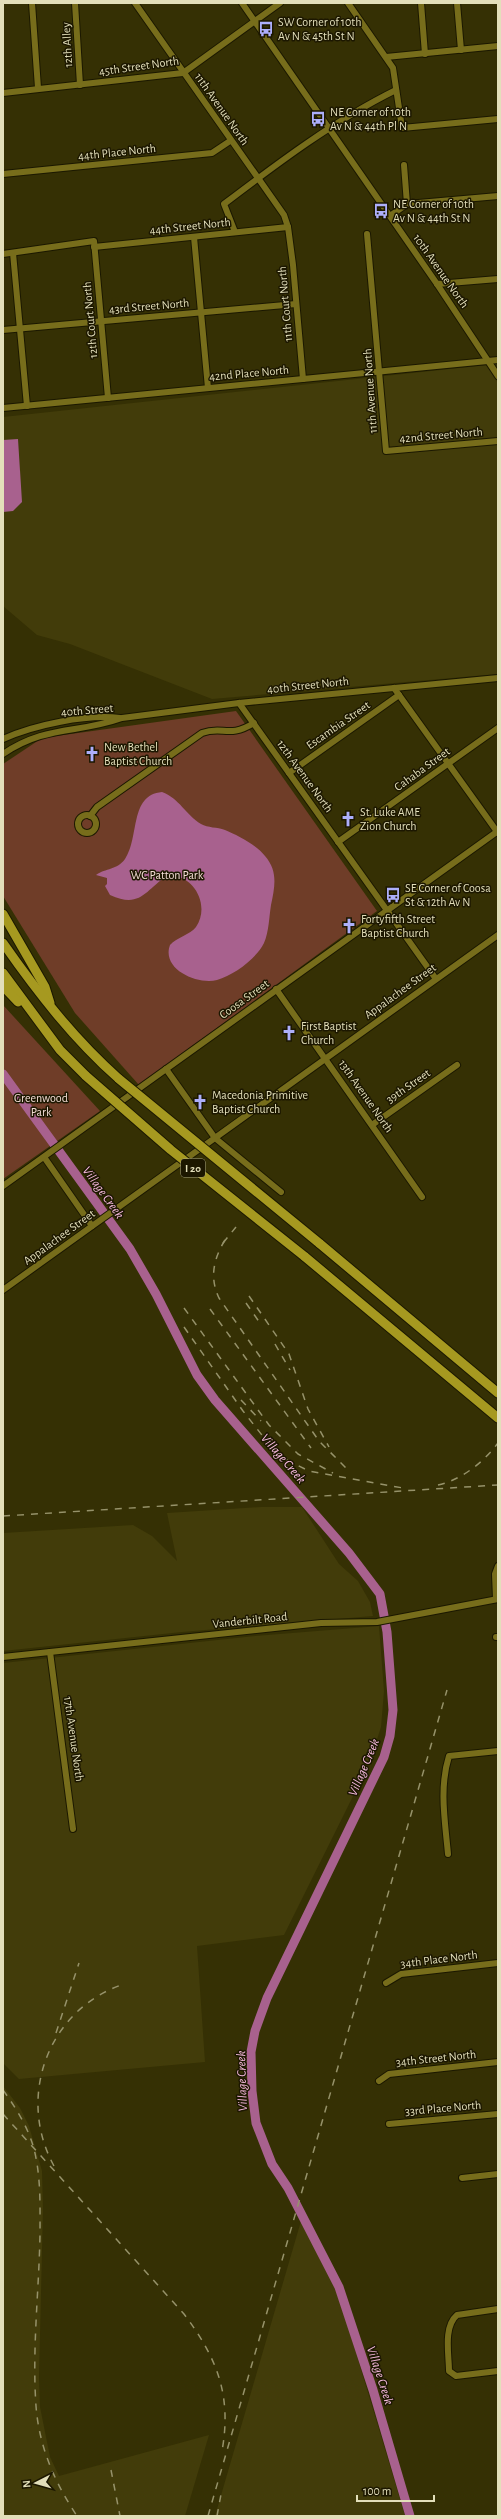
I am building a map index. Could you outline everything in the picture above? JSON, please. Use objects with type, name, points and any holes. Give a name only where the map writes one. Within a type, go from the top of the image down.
[{"type":"highway","points":[[3,914],[45,987],[53,1011]]},
{"type":"highway","name":"I 20","points":[[3,943],[53,1011],[92,1055],[498,1393]]},
{"type":"highway","name":"I 20","points":[[3,973],[48,1034],[86,1076],[171,1150],[304,1256],[498,1418]]},
{"type":"highway","points":[[3,986],[48,1034]]},
{"type":"street","points":[[32,3],[38,88]]},
{"type":"street","name":"12th Alley","points":[[76,3],[80,85]]},
{"type":"street","name":"11th Avenue North","points":[[135,3],[230,141],[284,215],[288,227]]},
{"type":"street","name":"10th Avenue North","points":[[242,3],[437,284],[498,376]]},
{"type":"street","name":"45th Street North","points":[[3,93],[183,73],[218,46],[255,22],[280,3]]},
{"type":"street","points":[[348,3],[393,68],[399,118],[402,128],[498,118]]},
{"type":"street","points":[[421,3],[425,54]]},
{"type":"street","points":[[457,3],[461,50]]},
{"type":"street","points":[[386,57],[498,46]]},
{"type":"street","points":[[235,232],[224,204],[258,178],[368,104],[396,90]]},
{"type":"street","name":"44th Place North","points":[[3,174],[212,153],[230,141]]},
{"type":"street","points":[[404,165],[407,204]]},
{"type":"street","points":[[390,216],[407,204],[498,196]]},
{"type":"street","name":"44th Street North","points":[[3,254],[94,244],[194,237],[288,227]]},
{"type":"street","name":"11th Court North","points":[[288,227],[303,379]]},
{"type":"street","name":"11th Avenue North","points":[[367,234],[386,451]]},
{"type":"street","points":[[194,237],[208,388]]},
{"type":"street","name":"12th Court North","points":[[94,244],[108,398]]},
{"type":"street","points":[[13,253],[27,406]]},
{"type":"street","points":[[437,284],[498,278]]},
{"type":"street","name":"43rd Street North","points":[[3,330],[296,304]]},
{"type":"street","name":"42nd Place North","points":[[3,408],[498,360]]},
{"type":"street","name":"42nd Street North","points":[[386,451],[498,441]]},
{"type":"street","name":"40th Street North","points":[[122,718],[239,703],[498,678]]},
{"type":"street","points":[[394,688],[498,832]]},
{"type":"street","name":"Escambia Street","points":[[289,773],[399,695]]},
{"type":"street","name":"12th Avenue North","points":[[239,703],[436,978]]},
{"type":"street","name":"40th Street","points":[[5,738],[43,725],[109,717],[122,718]]},
{"type":"street","name":"40th Street","points":[[3,754],[28,739],[50,732],[108,723],[122,718]]},
{"type":"street","points":[[90,816],[97,807],[202,733],[212,730],[238,732],[254,723]]},
{"type":"street","name":"Cahaba Street","points":[[338,842],[498,728]]},
{"type":"street","name":"Coosa Street","points":[[3,1186],[276,989],[498,832]]},
{"type":"street","name":"Appalachee Street","points":[[3,1290],[498,935]]},
{"type":"street","name":"13th Avenue North","points":[[276,989],[326,1058],[422,1197]]},
{"type":"street","name":"39th Street","points":[[372,1125],[457,1065]]},
{"type":"street","points":[[166,1069],[215,1138],[281,1192]]},
{"type":"street","points":[[46,1155],[94,1225]]},
{"type":"street","points":[[497,1599],[496,1574],[498,1566]]},
{"type":"street","name":"Vanderbilt Road","points":[[3,1657],[321,1623],[377,1622],[497,1599]]},
{"type":"street","name":"17th Avenue North","points":[[50,1652],[73,1829]]},
{"type":"street","points":[[448,1854],[443,1798],[444,1772],[449,1756],[498,1750]]},
{"type":"street","name":"34th Place North","points":[[386,1983],[401,1974],[498,1963]]},
{"type":"street","name":"34th Street North","points":[[379,2081],[389,2074],[498,2062]]},
{"type":"street","name":"33rd Place North","points":[[389,2124],[498,2114]]},
{"type":"street","points":[[462,2178],[498,2174]]},
{"type":"street","points":[[498,2310],[457,2314],[452,2318],[449,2330],[449,2372],[456,2376],[498,2371]]},
{"type":"shaded area","points":[[487,365],[498,383],[498,674],[212,699],[70,644],[37,635],[3,606],[3,417]]},
{"type":"shaded area","points":[[18,439],[22,502],[13,511],[3,512],[3,440]]},
{"type":"shaded area","points":[[162,792],[178,802],[201,824],[225,830],[252,844],[269,862],[274,873],[274,891],[266,939],[256,955],[244,966],[224,978],[209,981],[200,980],[183,973],[176,968],[171,961],[169,954],[170,945],[193,930],[200,918],[200,900],[192,885],[176,876],[167,876],[142,896],[129,900],[120,899],[110,895],[105,886],[107,884],[107,878],[96,875],[122,863],[130,850],[137,818],[144,801],[152,795]]},
{"type":"shaded area","points":[[261,1507],[302,1507],[339,1564],[358,1581],[370,1602],[373,1616],[182,1632],[3,1651],[3,1533],[133,1525],[152,1536],[177,1561],[167,1513]]},
{"type":"shaded area","points":[[379,1626],[384,1691],[381,1727],[369,1764],[284,1935],[197,1946],[205,2062],[19,2079],[3,2063],[3,1663],[255,1636]]},
{"type":"shaded area","points":[[3,2086],[20,2108],[29,2126],[42,2171],[43,2209],[39,2378],[40,2407],[50,2457],[59,2476],[209,2435],[185,2516],[3,2516]]},
{"type":"shaded area","points":[[301,2221],[335,2288],[405,2516],[215,2516]]},
{"type":"green space","name":"WC Patton Park","points":[[236,711],[377,911],[139,1085],[75,1013],[3,896],[3,764],[42,738]]},
{"type":"green space","name":"Greenwood Park","points":[[3,1005],[100,1111],[3,1179]]},
{"type":"waterway","name":"Village Creek","points":[[3,1074],[130,1249],[156,1294],[197,1375],[215,1400],[349,1553],[380,1594],[387,1632],[393,1710],[390,1736],[384,1757],[267,1998],[255,2031],[251,2052],[252,2091],[256,2123],[272,2164],[288,2188],[339,2287],[373,2390],[410,2516]]},
{"type":"railway","points":[[223,1243],[236,1227]]},
{"type":"railway","points":[[225,1240],[218,1254],[214,1268],[214,1283],[219,1298],[319,1441],[350,1472]]},
{"type":"railway","points":[[249,1296],[289,1354],[308,1409],[329,1447]]},
{"type":"railway","points":[[246,1303],[260,1323]]},
{"type":"railway","points":[[184,1308],[269,1425],[298,1454],[333,1473]]},
{"type":"railway","points":[[210,1309],[311,1448]]},
{"type":"railway","points":[[184,1327],[243,1411],[269,1444],[283,1458],[309,1471],[403,1488]]},
{"type":"railway","points":[[275,1344],[290,1370]]},
{"type":"railway","points":[[241,1400],[261,1421]]},
{"type":"railway","points":[[438,1485],[447,1483],[463,1475],[486,1457],[498,1443]]},
{"type":"railway","points":[[3,1516],[498,1485]]},
{"type":"railway","points":[[208,2516],[447,1690]]},
{"type":"railway","points":[[56,2033],[79,1963]]},
{"type":"railway","points":[[54,2166],[43,2139],[38,2112],[39,2085],[46,2058],[58,2034],[76,2013],[98,1996],[124,1984]]},
{"type":"railway","points":[[3,2090],[25,2125],[34,2149],[38,2170],[40,2191],[40,2234],[35,2342],[35,2385],[38,2421],[44,2450],[49,2464],[55,2478],[77,2516]]},
{"type":"railway","points":[[3,2114],[184,2314],[196,2330],[213,2362],[223,2395],[225,2431],[222,2451]]},
{"type":"railway","points":[[111,2470],[120,2516]]},
{"type":"railway","points":[[217,2516],[222,2489]]},
{"type":"place","name":"SW Corner of 10th Av N & 45th St N","points":[[266,29]]},
{"type":"place","name":"NE Corner of 10th Av N & 44th Pl N","points":[[318,119]]},
{"type":"place","name":"NE Corner of 10th Av N & 44th St N","points":[[381,211]]},
{"type":"place","name":"New Bethel Baptist Church","points":[[92,754]]},
{"type":"place","name":"St. Luke AME Zion Church","points":[[348,819]]},
{"type":"place","name":"SE Corner of Coosa St & 12th Av N","points":[[393,895]]},
{"type":"place","name":"Fortyfifth Street Baptist Church","points":[[349,926]]},
{"type":"place","name":"First Baptist Church","points":[[289,1033]]},
{"type":"place","name":"Macedonia Primitive Baptist Church","points":[[200,1102]]}]
